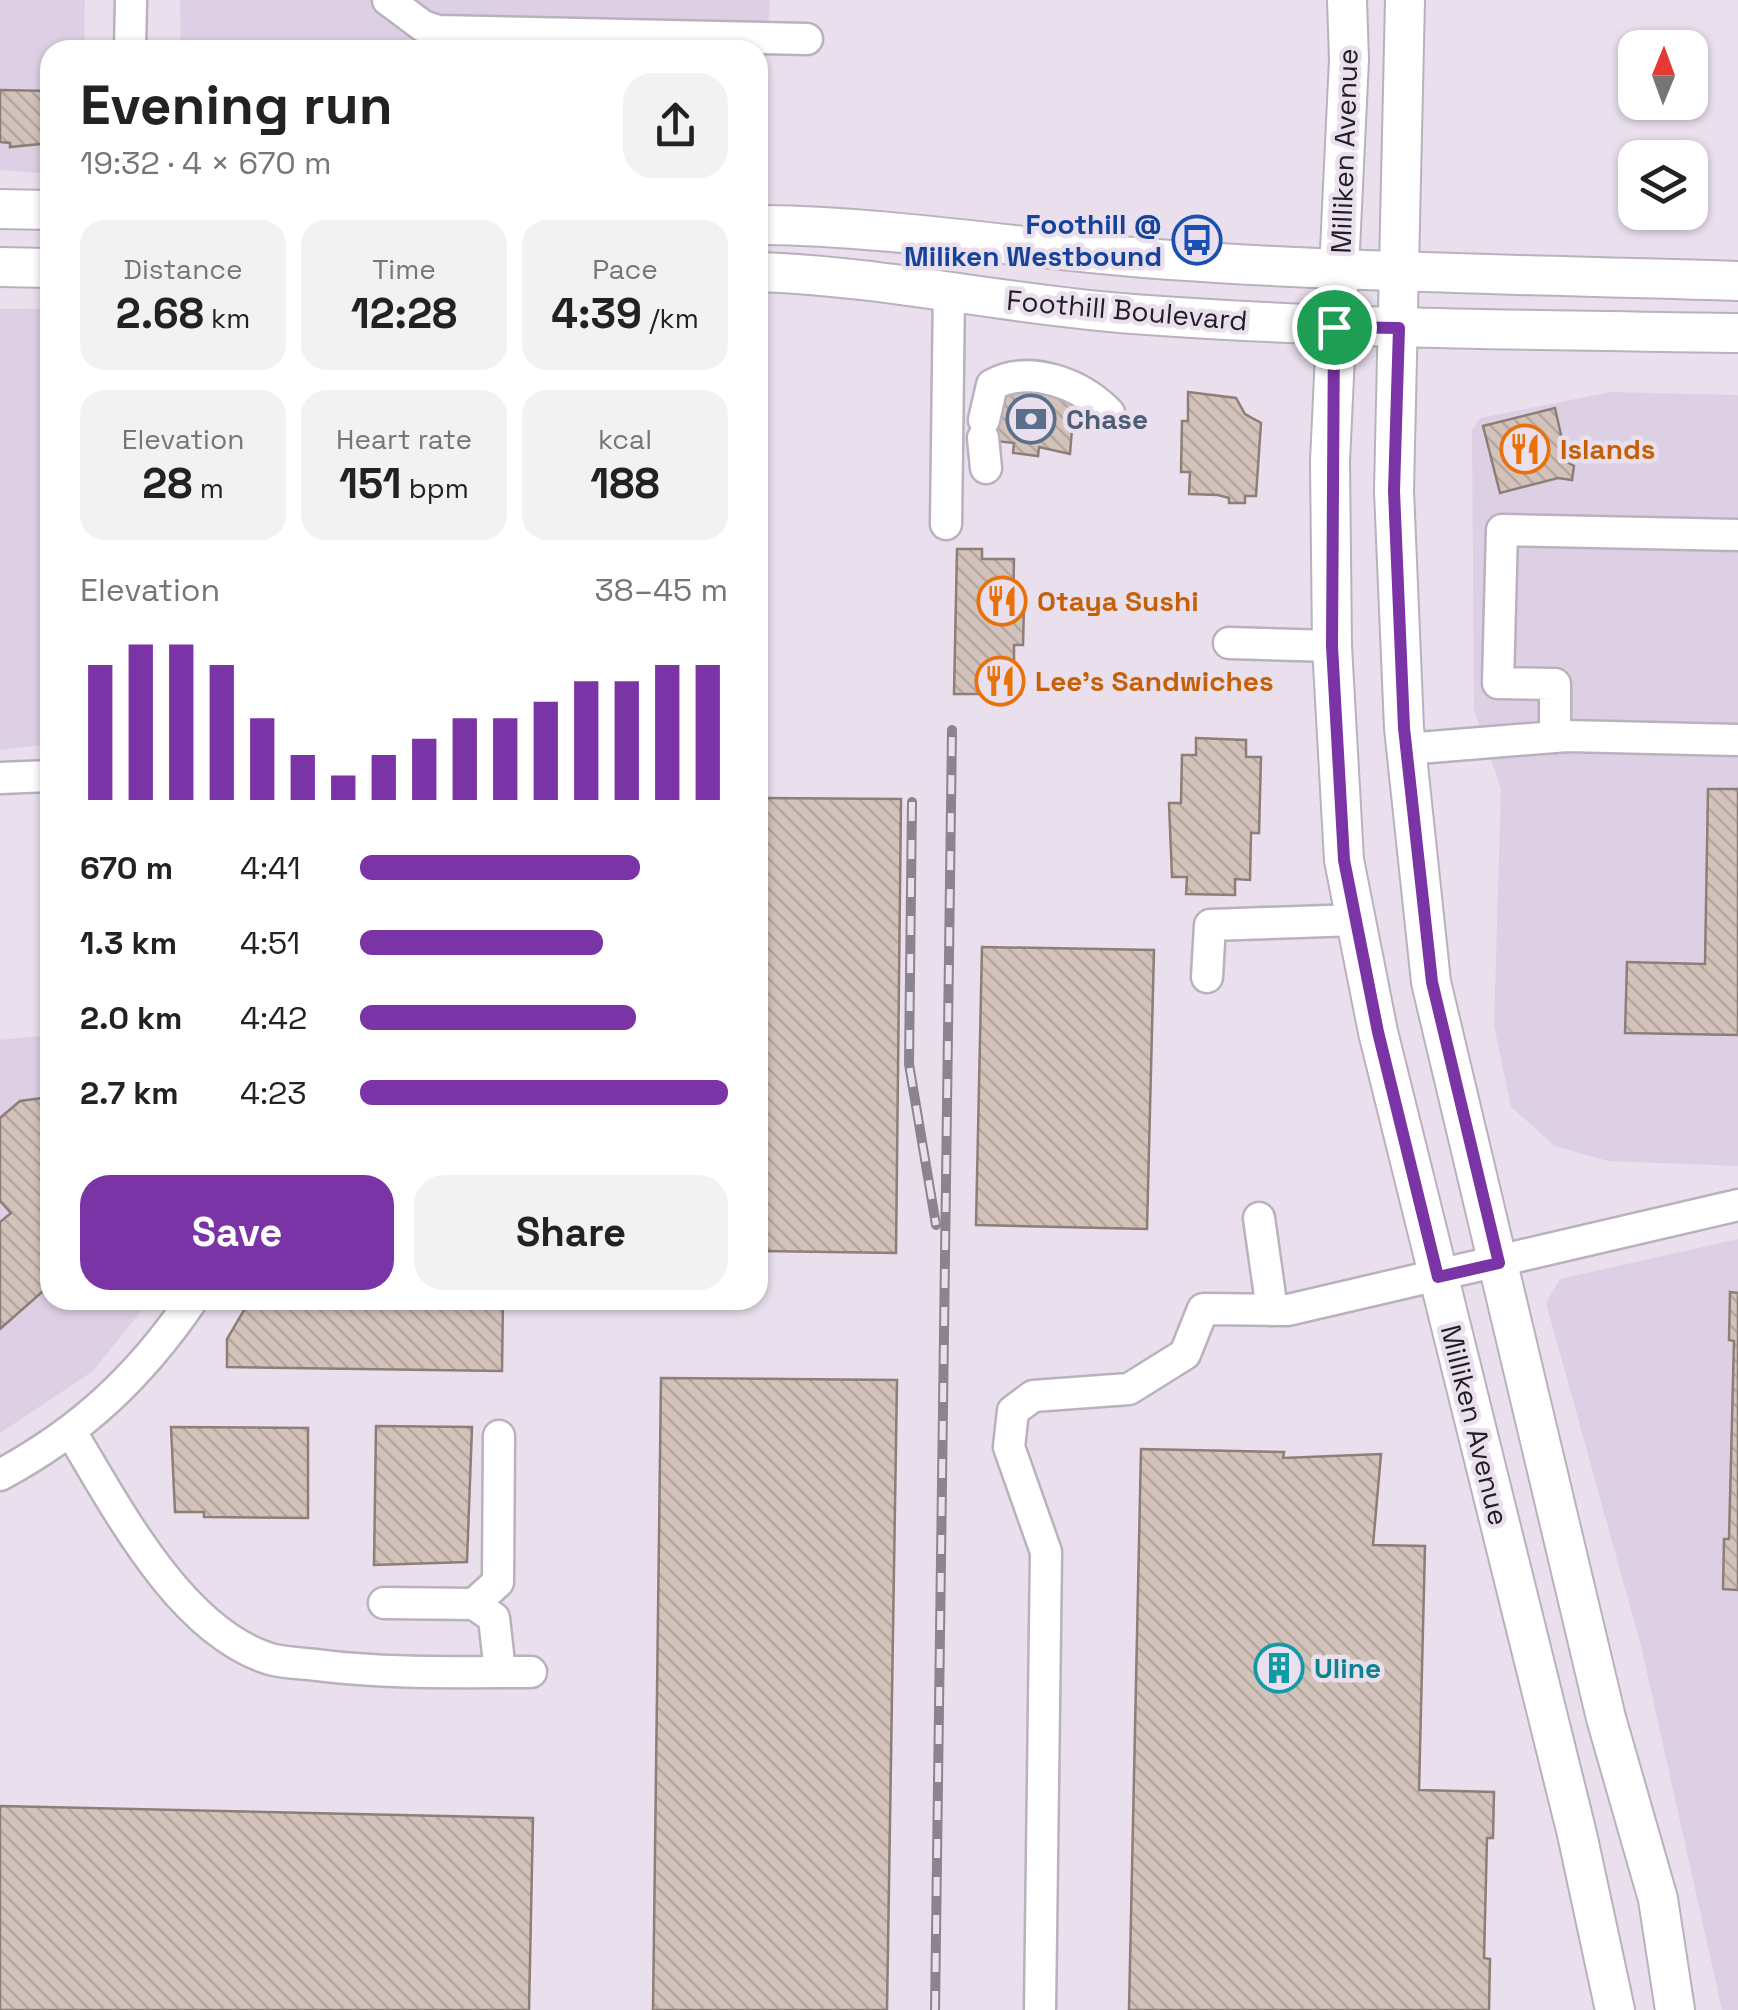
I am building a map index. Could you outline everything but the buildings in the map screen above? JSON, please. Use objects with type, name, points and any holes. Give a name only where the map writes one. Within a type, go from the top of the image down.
[{"type":"main road","name":"Milliken Avenue","points":[[1347,0],[1340,270],[1334,327],[1332,646],[1344,860],[1378,1032],[1577,1834],[1615,2010]]},
{"type":"main road","name":"Milliken Avenue","points":[[1405,0],[1394,491],[1406,749],[1432,982],[1606,1718],[1658,1899],[1675,2010]]},
{"type":"main road","points":[[0,210],[40,210]]},
{"type":"main road","name":"Foothill Boulevard","points":[[768,225],[853,227],[1166,260],[1340,270],[1738,281]]},
{"type":"main road","points":[[0,267],[40,268]]},
{"type":"main road","name":"Foothill Boulevard","points":[[768,272],[820,274],[1128,314],[1334,327],[1738,333]]},
{"type":"street","points":[[130,40],[132,0]]},
{"type":"street","points":[[388,0],[423,26],[438,31],[807,38]]},
{"type":"street","points":[[946,524],[950,291]]},
{"type":"street","points":[[984,442],[992,385],[1004,378],[1077,386],[1109,413]]},
{"type":"street","points":[[1555,737],[1555,684],[1498,683],[1502,530],[1738,535]]},
{"type":"street","points":[[1229,643],[1332,646]]},
{"type":"street","points":[[1406,749],[1555,737],[1738,740]]},
{"type":"street","points":[[0,778],[40,776]]},
{"type":"street","points":[[1208,976],[1210,924],[1356,920]]},
{"type":"street","points":[[1040,2010],[1046,1552],[1009,1447],[1012,1411],[1033,1396],[1129,1390],[1185,1354],[1203,1309],[1272,1310],[1438,1277],[1738,1205]]},
{"type":"street","points":[[1259,1218],[1272,1310]]},
{"type":"street","points":[[0,1475],[72,1432],[105,1406],[155,1355],[185,1310]]},
{"type":"street","points":[[72,1432],[161,1569],[200,1616],[230,1638],[271,1659],[353,1670],[531,1672]]},
{"type":"street","points":[[474,1604],[498,1582],[499,1436]]},
{"type":"street","points":[[384,1603],[474,1604],[494,1618],[500,1672]]},
{"type":"shaded area","points":[[0,0],[85,0],[84,40],[40,40],[40,173],[0,170]]},
{"type":"shaded area","points":[[180,0],[770,0],[767,40],[181,40]]},
{"type":"shaded area","points":[[0,309],[40,309],[40,745],[0,750]]},
{"type":"shaded area","points":[[1611,392],[1738,395],[1738,1166],[1608,1161],[1555,1146],[1511,1107],[1494,1025],[1501,789],[1474,710],[1472,430],[1480,418]]},
{"type":"shaded area","points":[[40,1036],[40,1310],[142,1310],[93,1371],[0,1433],[0,1040]]},
{"type":"shaded area","points":[[1738,1239],[1738,2010],[1722,2010],[1641,1646],[1546,1303],[1560,1279]]},
{"type":"railway","points":[[935,2010],[952,730]]},
{"type":"railway","points":[[912,802],[909,1064],[936,1225]]},
{"type":"place","name":"Foothill @ Miliken Westbound","points":[[1197,240]]},
{"type":"place","name":"Chase","points":[[1031,419]]},
{"type":"place","name":"Islands","points":[[1525,449]]},
{"type":"place","name":"Otaya Sushi","points":[[1002,601]]},
{"type":"place","name":"Lee's Sandwiches","points":[[1000,681]]},
{"type":"place","name":"Uline","points":[[1279,1668]]},
{"type":"route","points":[[1334,327],[1399,328],[1394,491],[1404,728],[1432,982],[1499,1263],[1438,1277],[1378,1032],[1344,860],[1332,646],[1330,461],[1334,327]]}]
